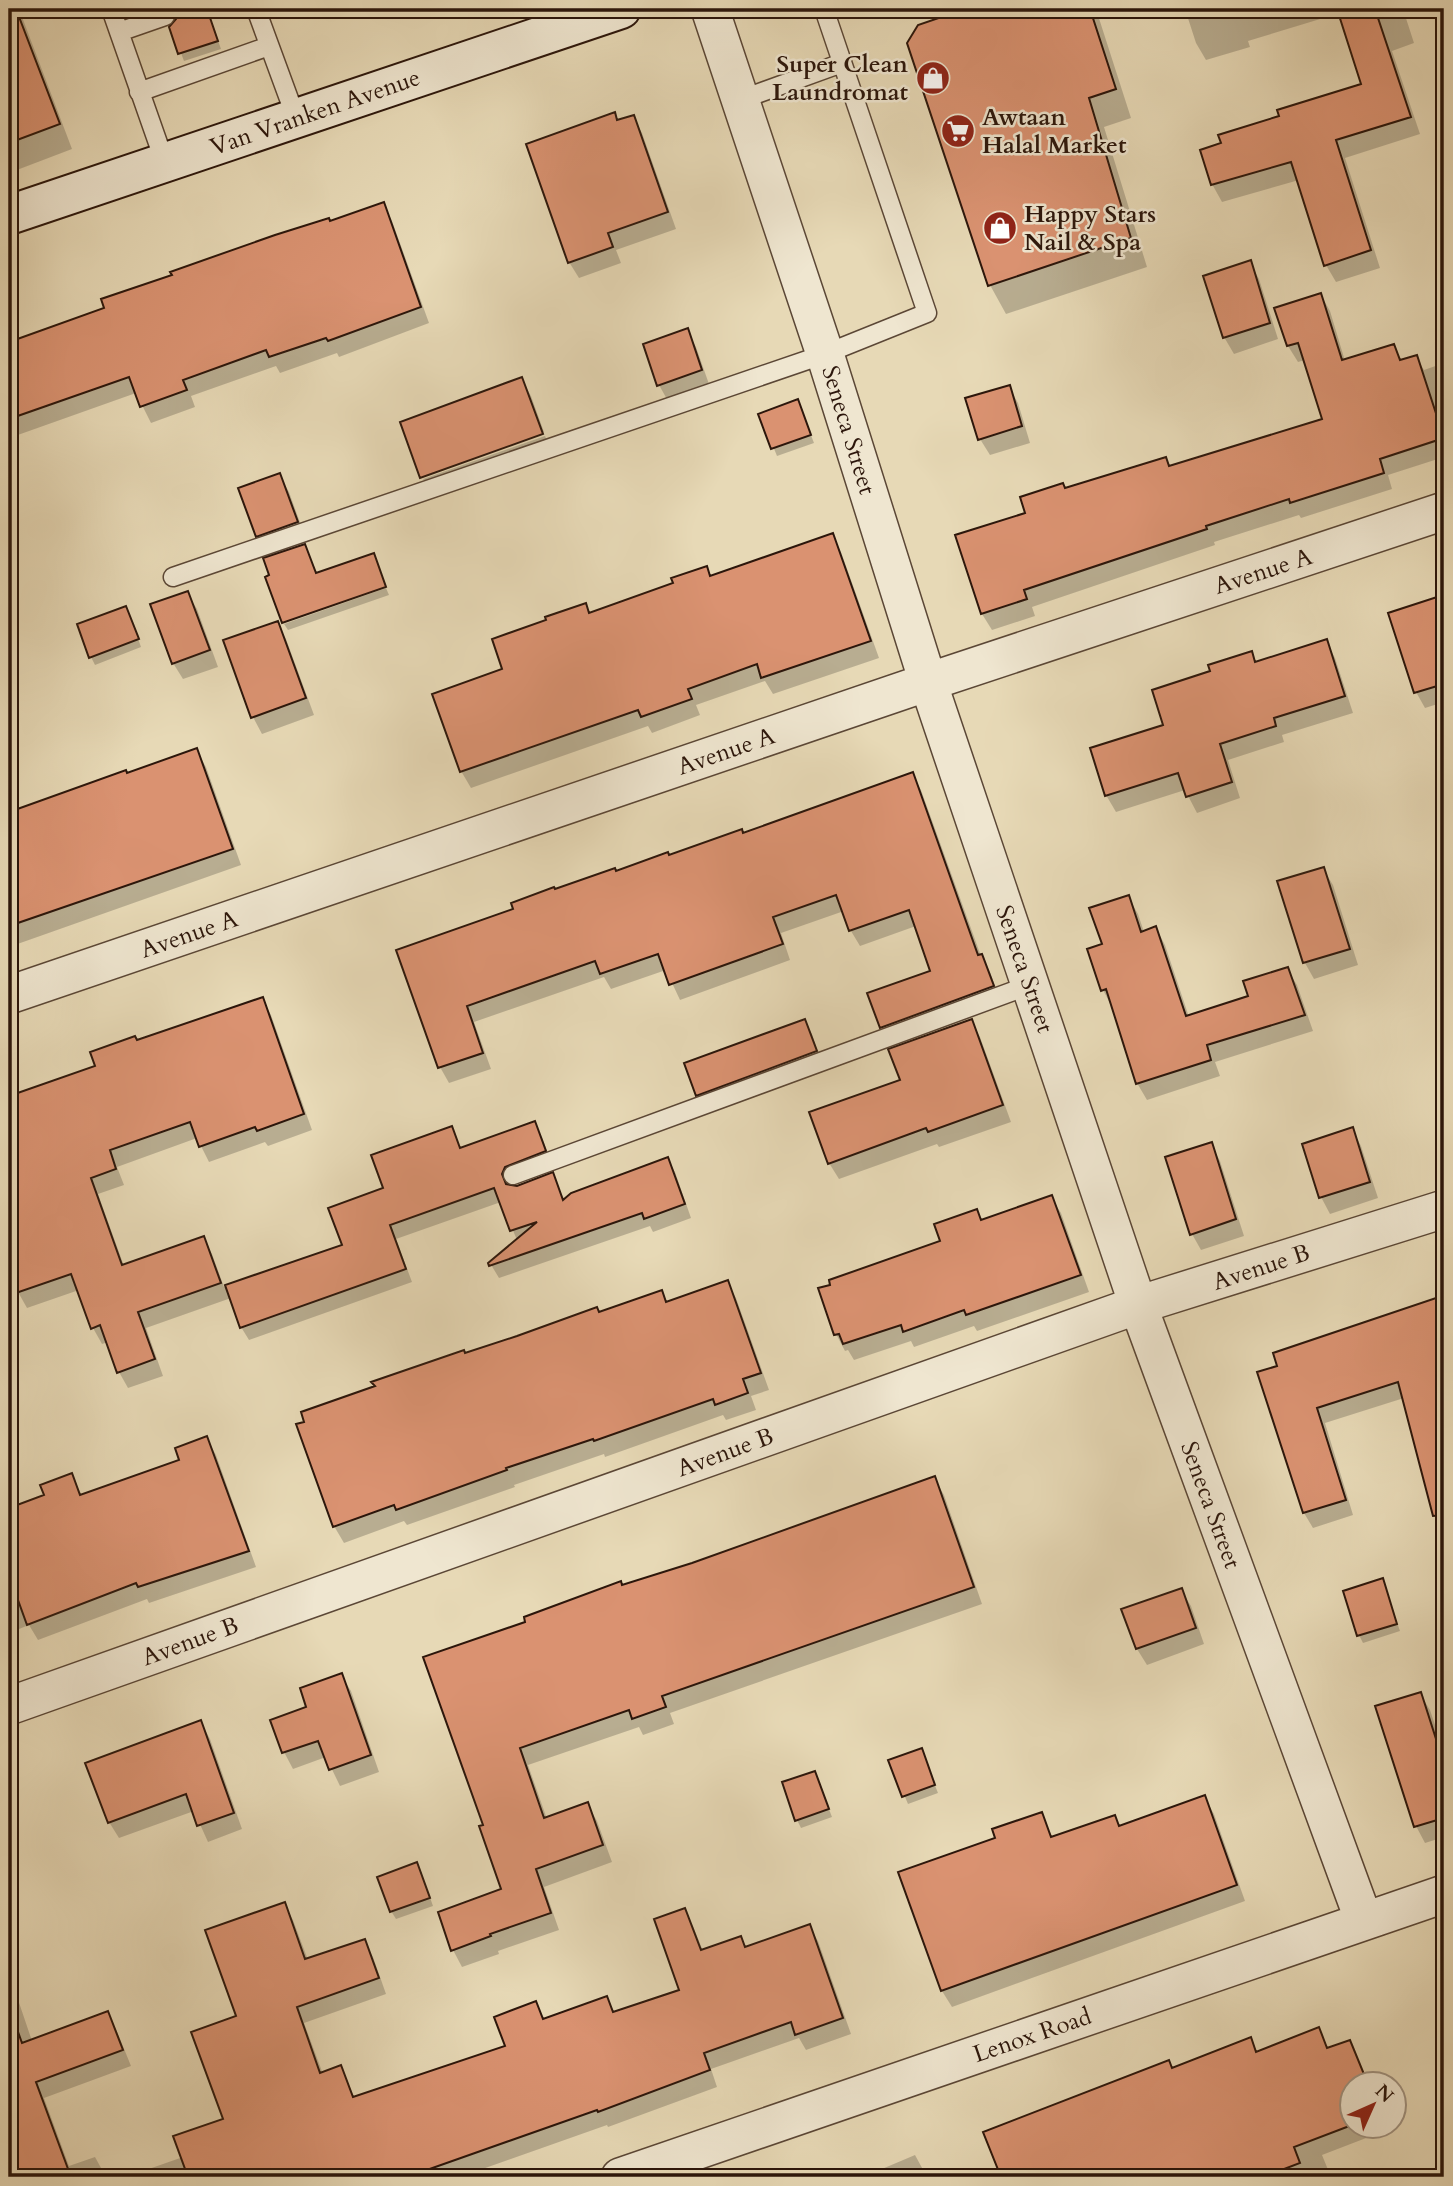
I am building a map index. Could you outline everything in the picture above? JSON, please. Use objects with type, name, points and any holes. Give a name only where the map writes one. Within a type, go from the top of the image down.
[{"type":"street","name":"Van Vranken Avenue","points":[[9,215],[621,9]]},
{"type":"street","name":"Seneca Street","points":[[710,9],[825,354],[928,682],[1138,1306],[1364,1921]]},
{"type":"street","name":"Avenue A","points":[[9,995],[928,682],[1444,511]]},
{"type":"street","name":"Avenue B","points":[[9,1706],[1138,1306],[1444,1209]]},
{"type":"street","name":"Lenox Road","points":[[620,2177],[1444,1894]]},
{"type":"lane","points":[[111,9],[165,163]]},
{"type":"lane","points":[[256,9],[296,118]]},
{"type":"lane","points":[[173,577],[825,354],[927,313],[824,9]]},
{"type":"lane","points":[[119,33],[165,16]]},
{"type":"lane","points":[[139,92],[270,46]]},
{"type":"lane","points":[[740,100],[842,64]]},
{"type":"lane","points":[[513,1175],[1030,985]]},
{"type":"building","points":[[9,9],[16,9],[60,124],[9,143]]},
{"type":"building","points":[[173,9],[207,9],[218,41],[178,54],[169,27],[176,19]]},
{"type":"building","points":[[965,9],[1090,9],[1116,89],[1089,98],[1131,238],[988,286],[907,43],[918,25]]},
{"type":"building","points":[[1337,9],[1375,9],[1411,117],[1336,140],[1371,250],[1324,266],[1291,162],[1211,185],[1200,150],[1221,143],[1218,135],[1279,116],[1277,110],[1361,84]]},
{"type":"building","points":[[615,112],[617,120],[634,115],[668,212],[608,233],[613,247],[568,263],[526,144]]},
{"type":"building","points":[[384,202],[421,307],[328,341],[326,338],[269,357],[266,350],[183,380],[187,390],[140,407],[129,377],[9,419],[9,342],[104,308],[101,299],[172,275],[170,272],[275,235],[329,218],[330,221]]},
{"type":"building","points":[[1251,260],[1270,323],[1223,338],[1203,276]]},
{"type":"building","points":[[1321,293],[1342,360],[1394,344],[1400,360],[1417,355],[1444,438],[1380,459],[1384,473],[1290,503],[1289,499],[1206,526],[1207,529],[1024,590],[1027,599],[981,614],[955,535],[1025,513],[1020,497],[1063,483],[1065,488],[1166,457],[1169,466],[1322,419],[1298,343],[1287,346],[1274,308]]},
{"type":"building","points":[[688,328],[702,370],[657,386],[643,344]]},
{"type":"building","points":[[522,377],[543,434],[420,478],[400,422]]},
{"type":"building","points":[[1010,385],[1022,426],[978,440],[965,398]]},
{"type":"building","points":[[798,399],[811,435],[771,449],[758,414]]},
{"type":"building","points":[[280,473],[298,522],[256,537],[238,488]]},
{"type":"building","points":[[833,533],[871,641],[761,678],[757,664],[688,689],[692,699],[641,717],[638,710],[460,772],[432,694],[502,669],[492,639],[586,603],[589,613],[673,583],[671,578],[707,566],[710,576]]},
{"type":"building","points":[[305,544],[316,573],[374,553],[386,587],[282,623],[265,577],[269,575],[263,558]]},
{"type":"building","points":[[188,591],[210,650],[172,664],[150,604]]},
{"type":"building","points":[[1437,597],[1444,619],[1444,684],[1414,693],[1388,613]]},
{"type":"building","points":[[126,606],[139,639],[89,658],[77,624]]},
{"type":"building","points":[[278,621],[306,698],[251,718],[223,640]]},
{"type":"building","points":[[1327,639],[1345,696],[1274,718],[1276,726],[1220,744],[1232,782],[1186,797],[1178,773],[1105,796],[1090,748],[1163,725],[1152,690],[1210,671],[1208,665],[1252,651],[1255,662]]},
{"type":"building","points":[[197,748],[233,849],[9,926],[9,812]]},
{"type":"building","points":[[913,772],[978,955],[982,954],[994,986],[880,1028],[867,993],[930,971],[909,910],[849,931],[836,895],[773,917],[783,944],[669,985],[658,954],[600,974],[595,961],[467,1006],[483,1053],[438,1068],[396,950],[513,909],[511,903],[554,887],[555,889],[615,868],[616,871],[668,852],[669,855],[742,829],[743,833]]},
{"type":"building","points":[[1324,867],[1350,949],[1303,963],[1277,881]]},
{"type":"building","points":[[1129,895],[1141,932],[1156,926],[1186,1016],[1248,996],[1243,981],[1288,967],[1305,1015],[1207,1045],[1211,1060],[1136,1084],[1106,989],[1101,991],[1087,949],[1102,944],[1089,908]]},
{"type":"building","points":[[263,997],[304,1114],[257,1131],[255,1127],[199,1147],[190,1122],[110,1150],[116,1169],[91,1178],[122,1265],[204,1236],[221,1283],[138,1312],[155,1359],[117,1373],[100,1325],[91,1329],[71,1274],[16,1293],[9,1272],[9,1096],[95,1066],[90,1052],[135,1036],[137,1040]]},
{"type":"building","points":[[805,1019],[817,1051],[696,1096],[684,1063]]},
{"type":"building","points":[[972,1019],[1003,1105],[928,1132],[926,1128],[828,1164],[809,1112],[900,1080],[888,1049]]},
{"type":"building","points":[[535,1121],[546,1151],[505,1167],[502,1174],[506,1184],[517,1186],[553,1172],[563,1200],[571,1193],[668,1157],[685,1204],[644,1219],[642,1213],[489,1266],[488,1263],[537,1222],[510,1231],[494,1188],[390,1225],[406,1269],[240,1328],[225,1285],[342,1245],[328,1208],[383,1188],[371,1155],[452,1126],[460,1148]]},
{"type":"building","points":[[1353,1127],[1370,1182],[1319,1198],[1302,1144]]},
{"type":"building","points":[[1212,1142],[1236,1219],[1190,1235],[1165,1157]]},
{"type":"building","points":[[1052,1195],[1081,1275],[966,1315],[964,1310],[903,1332],[901,1325],[843,1344],[839,1334],[834,1335],[818,1288],[830,1285],[829,1280],[940,1241],[934,1224],[977,1209],[981,1220]]},
{"type":"building","points":[[728,1280],[761,1373],[743,1379],[748,1393],[715,1405],[713,1399],[594,1441],[593,1439],[506,1468],[507,1470],[396,1510],[394,1505],[333,1527],[296,1424],[304,1422],[301,1412],[375,1386],[371,1382],[464,1350],[465,1353],[517,1336],[597,1307],[599,1312],[662,1290],[666,1302]]},
{"type":"building","points":[[1436,1298],[1444,1322],[1444,1515],[1433,1516],[1398,1382],[1317,1408],[1346,1500],[1303,1513],[1257,1372],[1277,1366],[1273,1353]]},
{"type":"building","points":[[207,1436],[249,1551],[138,1587],[136,1583],[27,1625],[9,1575],[9,1508],[44,1495],[40,1485],[72,1473],[80,1495],[179,1460],[175,1448]]},
{"type":"building","points":[[935,1476],[974,1587],[662,1696],[666,1707],[632,1719],[629,1710],[520,1748],[544,1818],[588,1802],[603,1845],[536,1869],[551,1913],[451,1951],[438,1912],[501,1889],[479,1826],[483,1825],[423,1657],[525,1622],[524,1617],[621,1581],[622,1585],[692,1563]]},
{"type":"building","points":[[1383,1578],[1397,1624],[1357,1636],[1343,1591]]},
{"type":"building","points":[[1182,1588],[1196,1628],[1136,1649],[1121,1609]]},
{"type":"building","points":[[342,1673],[371,1755],[329,1770],[318,1741],[282,1753],[270,1720],[306,1707],[300,1688]]},
{"type":"building","points":[[1421,1692],[1444,1764],[1444,1818],[1414,1827],[1375,1706]]},
{"type":"building","points":[[201,1720],[234,1813],[197,1826],[186,1794],[108,1823],[85,1763]]},
{"type":"building","points":[[922,1748],[935,1785],[902,1797],[888,1760]]},
{"type":"building","points":[[815,1771],[829,1809],[795,1821],[782,1782]]},
{"type":"building","points":[[1205,1795],[1237,1885],[941,1991],[898,1872],[995,1838],[992,1829],[1042,1812],[1051,1837],[1115,1815],[1119,1826]]},
{"type":"building","points":[[417,1862],[430,1898],[390,1912],[377,1877]]},
{"type":"building","points":[[285,1902],[305,1959],[365,1939],[379,1978],[297,2007],[320,2073],[341,2065],[353,2097],[505,2046],[494,2017],[536,2001],[543,2019],[607,1996],[613,2012],[679,1990],[654,1919],[685,1908],[701,1950],[741,1936],[745,1947],[810,1924],[843,2018],[795,2035],[791,2022],[704,2053],[710,2070],[598,2112],[597,2110],[407,2177],[188,2177],[173,2136],[223,2119],[191,2032],[236,2016],[205,1930]]},
{"type":"building","points":[[108,2011],[123,2050],[36,2082],[71,2177],[9,2177],[9,2019],[13,2018],[22,2043]]},
{"type":"building","points":[[1319,2027],[1327,2048],[1350,2040],[1362,2070],[1338,2070],[1338,2130],[1294,2147],[1300,2163],[1263,2177],[1001,2177],[983,2132],[1169,2060],[1172,2068],[1251,2037],[1256,2052]]},
{"type":"place","name":"Super Clean Laundromat","points":[[933,78]]},
{"type":"place","name":"Awtaan Halal Market","points":[[958,131]]},
{"type":"place","name":"Happy Stars Nail & Spa","points":[[1000,228]]}]
